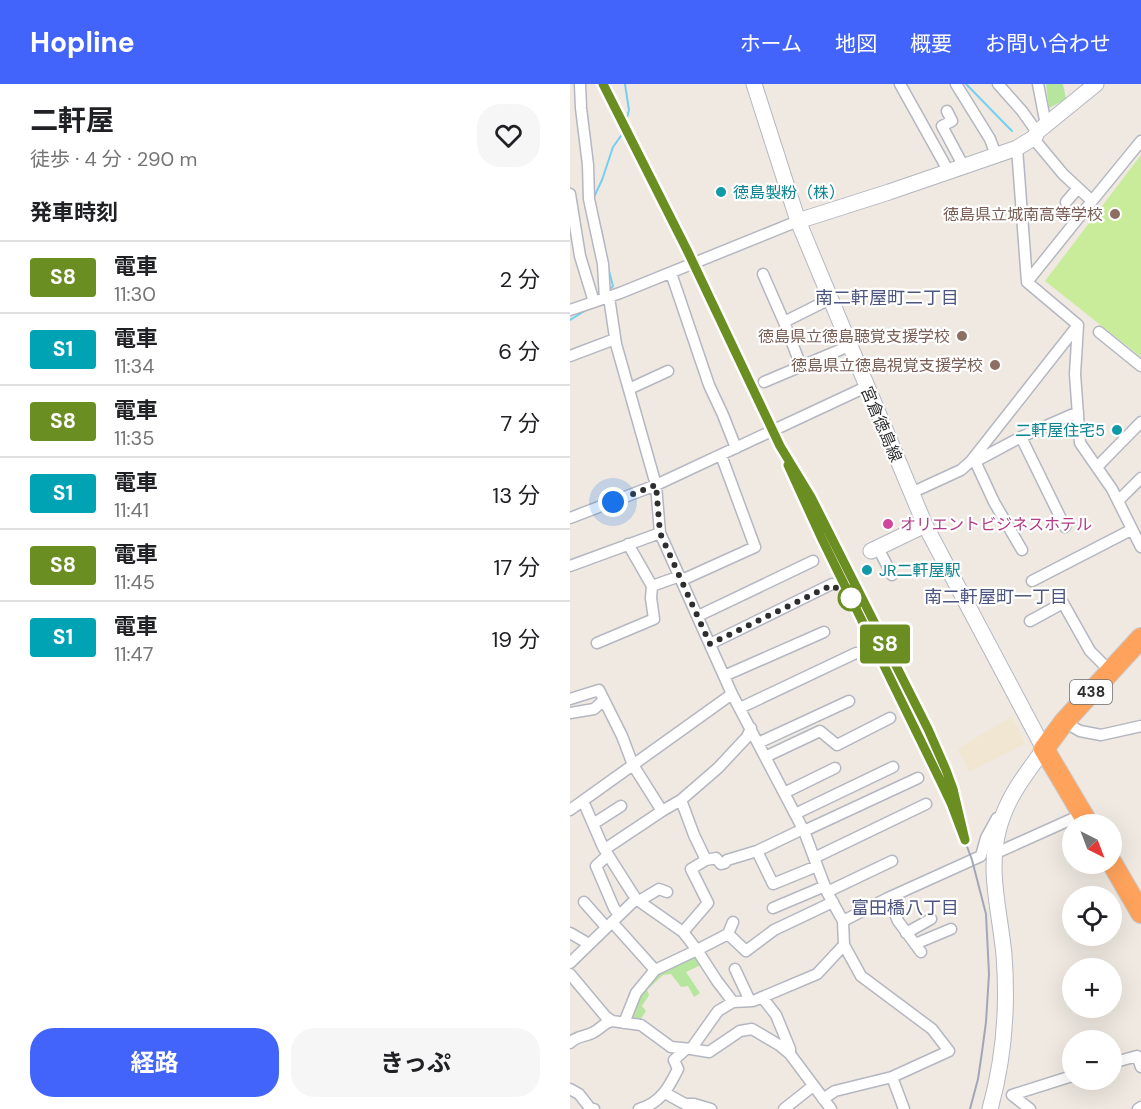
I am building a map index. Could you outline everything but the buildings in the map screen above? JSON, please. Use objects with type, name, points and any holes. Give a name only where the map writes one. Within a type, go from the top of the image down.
[{"type":"highway","name":"438","points":[[1044,749],[1064,722],[1141,638]]},
{"type":"highway","points":[[1044,749],[1083,814]]},
{"type":"highway","points":[[1118,874],[1141,913]]},
{"type":"street","points":[[580,84],[589,199],[603,264],[603,299]]},
{"type":"street","name":"宮倉徳島線","points":[[753,84],[798,221],[925,525],[1044,749]]},
{"type":"street","points":[[900,84],[949,172]]},
{"type":"street","points":[[956,84],[990,139],[996,155]]},
{"type":"street","points":[[998,84],[1039,132],[1063,174],[1092,201]]},
{"type":"street","points":[[1038,84],[1039,132]]},
{"type":"street","points":[[570,297],[572,309],[603,299],[798,221],[1017,148],[1094,84]]},
{"type":"street","points":[[927,133],[952,121],[948,111]]},
{"type":"street","points":[[942,126],[964,167]]},
{"type":"street","points":[[1028,282],[1141,141]]},
{"type":"street","points":[[1017,148],[1028,282],[1078,325]]},
{"type":"street","points":[[1066,202],[1078,188]]},
{"type":"street","points":[[570,194],[580,256],[603,299],[656,485],[660,533],[732,694],[803,830],[826,889],[843,921],[844,945],[861,976],[932,1029],[949,1051],[892,1077],[836,1090],[823,1099]]},
{"type":"street","points":[[671,273],[709,386],[736,448]]},
{"type":"street","points":[[763,274],[801,366]]},
{"type":"street","points":[[784,322],[830,299]]},
{"type":"street","points":[[1078,325],[1075,374],[1080,443],[1112,489],[1141,547]]},
{"type":"street","points":[[973,461],[1078,325]]},
{"type":"street","points":[[1099,332],[1141,366]]},
{"type":"street","points":[[570,356],[615,339]]},
{"type":"street","points":[[764,382],[849,346]]},
{"type":"street","points":[[629,389],[668,371]]},
{"type":"street","points":[[570,518],[656,485],[866,387]]},
{"type":"street","points":[[911,493],[961,470],[973,461],[1021,437],[1078,412]]},
{"type":"street","points":[[1097,467],[1141,422]]},
{"type":"street","points":[[1021,437],[1065,527]]},
{"type":"street","points":[[652,586],[681,578],[755,547],[721,455]]},
{"type":"street","points":[[973,461],[1022,550]]},
{"type":"street","points":[[1118,501],[1141,478]]},
{"type":"street","points":[[892,575],[875,549],[925,525]]},
{"type":"street","points":[[1032,580],[1131,530]]},
{"type":"street","points":[[570,566],[660,533]]},
{"type":"street","points":[[597,643],[654,619],[652,586],[628,544]]},
{"type":"street","points":[[698,616],[813,561]]},
{"type":"street","points":[[710,644],[832,585]]},
{"type":"street","points":[[1030,621],[1063,603],[1090,651],[1110,671]]},
{"type":"street","points":[[724,676],[824,632]]},
{"type":"street","points":[[740,708],[856,652]]},
{"type":"street","points":[[570,699],[598,690],[622,736],[633,765],[662,812]]},
{"type":"street","points":[[570,810],[732,694]]},
{"type":"street","points":[[570,713],[594,709],[604,700]]},
{"type":"street","points":[[605,850],[681,800],[753,737],[849,701]]},
{"type":"street","points":[[765,757],[820,732],[837,745],[890,718]]},
{"type":"street","points":[[1064,722],[1080,731],[1101,735],[1141,726]]},
{"type":"street","points":[[990,1109],[1002,1049],[1006,999],[1003,948],[993,872],[994,854],[999,825],[1007,805],[1015,789],[1044,749]]},
{"type":"street","points":[[784,793],[835,768]]},
{"type":"street","points":[[795,814],[893,768]]},
{"type":"street","points":[[683,932],[708,903],[691,869],[716,858],[721,864],[757,851],[918,778]]},
{"type":"street","points":[[681,800],[706,861]]},
{"type":"street","points":[[583,801],[605,850],[637,900],[683,932],[733,1002]]},
{"type":"street","points":[[757,851],[773,885],[926,804]]},
{"type":"street","points":[[843,921],[981,856],[986,838],[1007,805]]},
{"type":"street","points":[[593,824],[621,806]]},
{"type":"street","points":[[613,921],[614,908],[596,867],[605,850],[633,825]]},
{"type":"street","points":[[994,854],[1062,828]]},
{"type":"street","points":[[773,908],[892,861]]},
{"type":"street","points":[[570,963],[637,900],[659,889],[668,892]]},
{"type":"street","points":[[888,898],[898,921],[918,948],[951,929]]},
{"type":"street","points":[[584,902],[613,921],[655,970]]},
{"type":"street","points":[[728,933],[746,951],[774,930],[833,902]]},
{"type":"street","points":[[906,933],[931,919]]},
{"type":"street","points":[[624,1023],[636,993],[655,970],[698,951],[728,933],[733,922]]},
{"type":"street","points":[[570,933],[589,944]]},
{"type":"street","points":[[643,1108],[654,1103],[665,1093],[678,1069],[674,1060],[688,1049],[718,1011],[733,1002],[753,1001],[817,974],[844,945]]},
{"type":"street","points":[[735,969],[750,1001]]},
{"type":"street","points":[[570,974],[606,1017],[612,1021],[641,1025],[671,1047],[709,1052],[740,1031],[752,1029],[790,1054],[831,1109]]},
{"type":"street","points":[[762,997],[776,1015],[790,1054]]},
{"type":"street","points":[[570,1042],[574,1038],[595,1032],[605,1023],[612,1021]]},
{"type":"street","points":[[1122,1061],[1137,1056],[1141,1067]]},
{"type":"street","points":[[892,1077],[904,1109]]},
{"type":"street","points":[[1012,1095],[1062,1079]]},
{"type":"street","points":[[996,1083],[1030,1109]]},
{"type":"street","points":[[784,1109],[813,1086]]},
{"type":"street","points":[[570,1089],[579,1094],[590,1108],[594,1109]]},
{"type":"street","points":[[665,1093],[685,1104],[711,1109]]},
{"type":"shaded area","points":[[1012,716],[1025,744],[969,772],[958,749]]},
{"type":"green space","points":[[1046,84],[1063,84],[1066,99],[1049,108]]},
{"type":"green space","name":"徳島県立城南高等学校","points":[[1141,155],[1141,357],[1045,281]]},
{"type":"green space","points":[[697,954],[703,964],[686,972],[700,993],[694,997],[688,986],[681,987],[671,974],[663,975],[647,990],[649,995],[642,1006],[646,1011],[640,1020],[630,1017],[648,981],[667,968]]},
{"type":"waterway","points":[[594,197],[613,147],[623,133],[629,110],[625,84]]},
{"type":"waterway","points":[[966,84],[1012,131]]},
{"type":"waterway","points":[[601,229],[604,244]]},
{"type":"waterway","points":[[608,267],[613,286],[608,291]]},
{"type":"waterway","points":[[570,320],[593,306]]},
{"type":"railway","points":[[603,84],[694,264],[774,430],[821,537],[932,761],[951,803],[972,860],[986,914],[989,974],[982,1052],[970,1109]]},
{"type":"railway","points":[[819,513],[928,729],[953,791]]},
{"type":"train","name":"S8","points":[[603,84],[687,250],[780,446],[811,497],[928,729],[953,789],[965,840],[951,803],[788,465]]},
{"type":"place","name":"徳島製粉（株）","points":[[721,192]]},
{"type":"place","name":"徳島県立城南高等学校","points":[[1115,214]]},
{"type":"place","name":"徳島県立徳島聴覚支援学校","points":[[962,336]]},
{"type":"place","name":"徳島県立徳島視覚支援学校","points":[[995,365]]},
{"type":"place","name":"二軒屋住宅5","points":[[1117,430]]},
{"type":"place","name":"オリエントビジネスホテル","points":[[888,524]]},
{"type":"place","name":"JR二軒屋駅","points":[[867,570]]},
{"type":"district","name":"南二軒屋町二丁目","points":[[887,298]]},
{"type":"district","name":"南二軒屋町一丁目","points":[[996,597]]},
{"type":"district","name":"富田橋八丁目","points":[[905,908]]},
{"type":"route","points":[[613,502],[656,485],[660,533],[710,644],[832,585],[851,598]]}]
